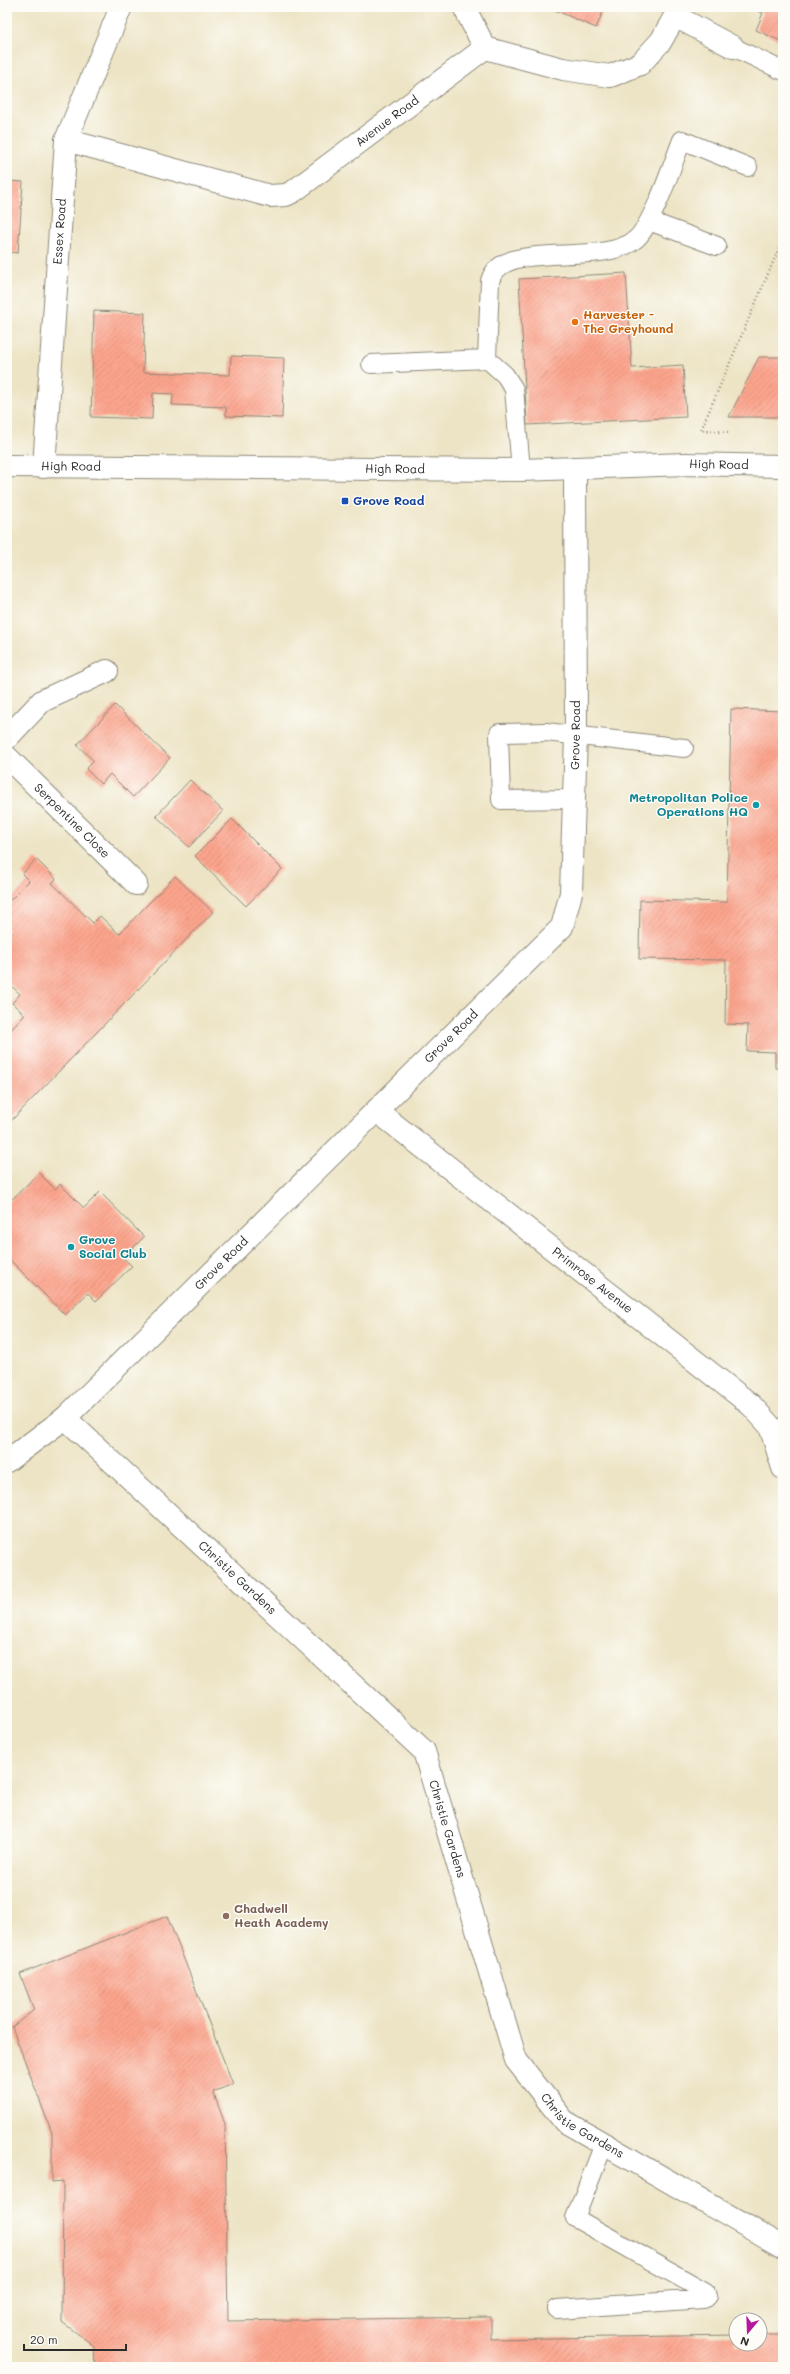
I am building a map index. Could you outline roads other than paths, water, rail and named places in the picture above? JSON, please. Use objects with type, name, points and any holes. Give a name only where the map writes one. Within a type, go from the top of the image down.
[{"type":"street","name":"Essex Road","points":[[44,467],[66,140],[121,7]]},
{"type":"street","points":[[464,7],[485,48],[563,69],[610,76],[640,64],[661,41],[678,12],[733,46]]},
{"type":"street","name":"Avenue Road","points":[[66,140],[270,196],[286,195],[294,191],[485,48]]},
{"type":"street","name":"High Road","points":[[7,466],[521,470],[686,464],[783,466]]},
{"type":"street","name":"Grove Road","points":[[7,1461],[64,1418],[562,927],[571,892],[576,735],[575,468]]},
{"type":"street","points":[[7,738],[42,702],[107,671]]},
{"type":"street","name":"Serpentine Close","points":[[7,757],[136,884]]},
{"type":"street","name":"Primrose Avenue","points":[[377,1111],[751,1405],[770,1426],[783,1468]]},
{"type":"street","name":"Christie Gardens","points":[[64,1418],[424,1751],[516,2060],[564,2121],[783,2247]]},
{"type":"lane","points":[[733,46],[781,70]]},
{"type":"lane","points":[[487,359],[490,281],[493,272],[500,265],[509,260],[534,256],[598,253],[619,248],[637,238],[649,221],[682,140],[748,167]]},
{"type":"lane","points":[[649,221],[717,246]]},
{"type":"lane","points":[[371,364],[487,359],[505,375],[514,389],[521,470]]},
{"type":"lane","points":[[573,799],[501,800],[499,733],[546,732],[684,748]]},
{"type":"lane","points":[[557,2309],[704,2299],[707,2296],[706,2292],[575,2218],[604,2144]]},
{"type":"place","name":"Harvester - The Greyhound","points":[[575,322]]},
{"type":"place","name":"Grove Road","points":[[345,501]]},
{"type":"place","name":"Metropolitan Police Operations HQ","points":[[756,805]]},
{"type":"place","name":"Grove Social Club","points":[[71,1247]]},
{"type":"place","name":"Chadwell Heath Academy","points":[[226,1916]]}]
